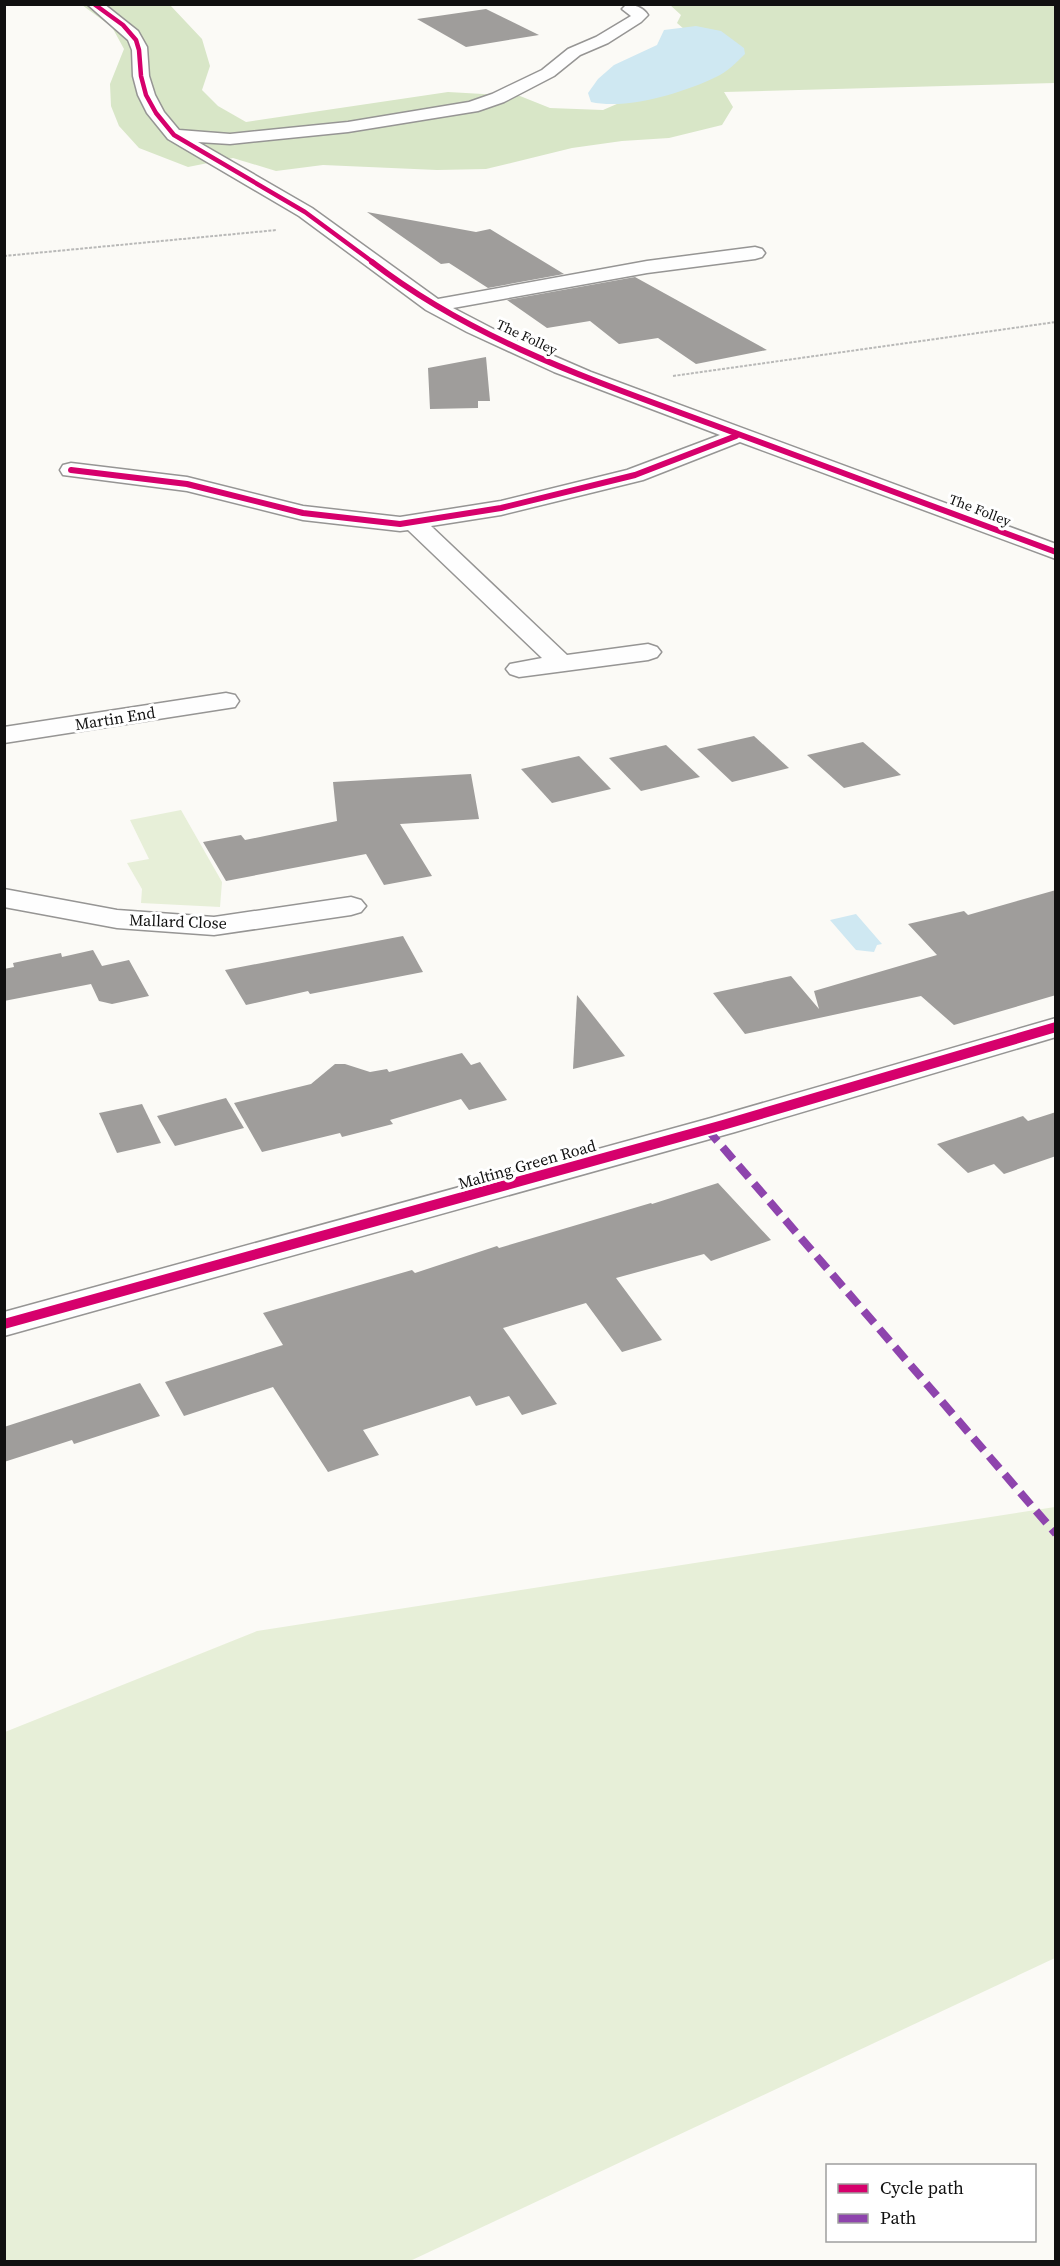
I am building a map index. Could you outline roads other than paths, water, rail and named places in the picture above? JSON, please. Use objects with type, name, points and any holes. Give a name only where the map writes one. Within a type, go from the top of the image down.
[{"type":"street","name":"The Folley","points":[[94,4],[120,23],[136,39],[140,50],[143,88],[164,126],[174,135],[322,224],[380,270],[433,306],[550,363],[736,436],[786,451],[1056,552]]},
{"type":"street","points":[[174,135],[230,139],[348,127],[472,107],[498,98],[548,73],[567,61],[574,52],[602,40],[636,20],[639,13],[630,9]]},
{"type":"street","points":[[433,306],[646,267],[755,253]]},
{"type":"street","points":[[71,470],[187,484],[303,513],[400,524],[501,508],[635,475],[736,436]]},
{"type":"street","points":[[413,522],[560,662]]},
{"type":"street","points":[[519,669],[648,652]]},
{"type":"street","name":"Martin End","points":[[4,735],[226,701]]},
{"type":"street","name":"Mallard Close","points":[[4,898],[117,918],[214,926],[351,906]]},
{"type":"street","name":"Malting Green Road","points":[[4,1324],[723,1125],[1056,1027]]},
{"type":"water","points":[[696,26],[721,31],[744,48],[745,54],[720,75],[671,94],[621,104],[591,102],[588,93],[598,79],[614,65],[657,45],[664,30]]},
{"type":"water","points":[[856,914],[882,944],[877,945],[874,952],[856,950],[830,920]]}]
